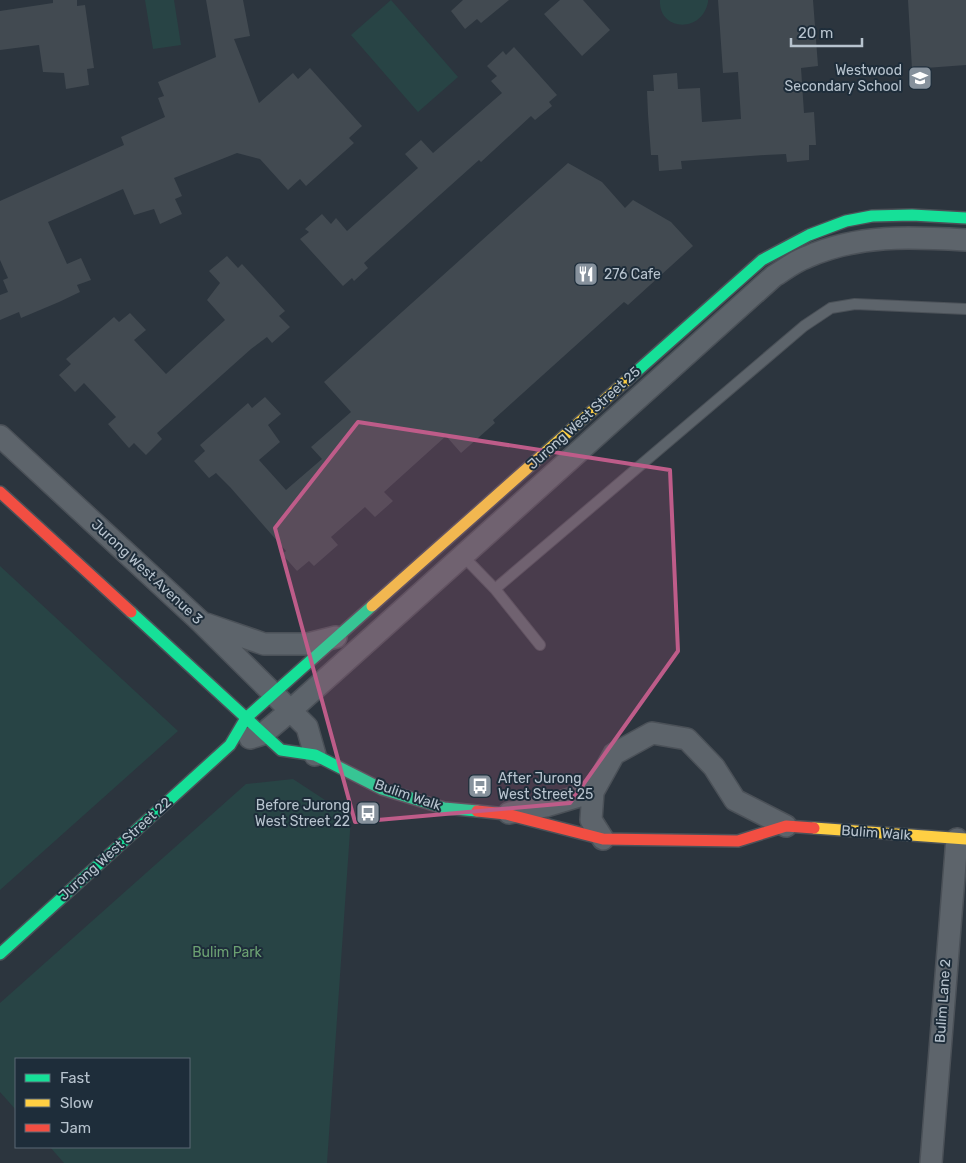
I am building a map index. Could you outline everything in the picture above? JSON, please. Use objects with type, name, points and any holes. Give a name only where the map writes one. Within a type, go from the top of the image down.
[{"type":"street","name":"Jurong West Street 25","points":[[263,734],[290,710],[455,547],[762,260],[811,234],[860,217],[897,214],[966,218]]},
{"type":"street","name":"Jurong West Street 25","points":[[246,718],[340,636],[455,547],[774,276],[805,257],[832,247],[899,237],[966,240]]},
{"type":"street","name":"Jurong West Avenue 3","points":[[0,436],[201,622],[290,710]]},
{"type":"street","points":[[0,492],[263,734]]},
{"type":"street","points":[[201,622],[264,644],[308,644],[340,636]]},
{"type":"street","points":[[290,710],[307,727],[315,755]]},
{"type":"street","name":"Jurong West Street 22","points":[[0,954],[230,745],[246,718]]},
{"type":"street","name":"Bulim Walk","points":[[603,839],[591,820],[593,792],[614,754],[652,733],[687,739],[714,768],[735,800],[786,826]]},
{"type":"street","name":"Jurong West Street 22","points":[[230,745],[263,734]]},
{"type":"street","name":"Bulim Walk","points":[[263,734],[281,750],[315,755],[382,789],[444,808],[506,814],[603,839],[738,841],[786,826],[962,839]]},
{"type":"street","name":"Bulim Walk","points":[[506,814],[546,806],[593,792]]},
{"type":"street","name":"Bulim Lane 2","points":[[931,1163],[962,839]]},
{"type":"lane","points":[[494,589],[804,326],[831,308],[855,304],[966,309]]},
{"type":"lane","points":[[455,547],[494,589],[540,645]]},
{"type":"highlighted area","points":[[358,422],[670,470],[678,651],[570,803],[355,822],[275,528]]},
{"type":"green space","points":[[145,0],[174,0],[181,45],[153,49]]},
{"type":"green space","points":[[391,0],[458,77],[418,112],[351,35]]},
{"type":"green space","points":[[660,0],[708,0],[708,2],[698,20],[690,24],[681,25],[673,23],[666,18],[661,10]]},
{"type":"green space","points":[[0,566],[178,731],[0,890]]},
{"type":"green space","name":"Bulim Park","points":[[293,779],[351,817],[327,1163],[64,1163],[51,1148],[190,1148],[190,1058],[15,1058],[15,1109],[0,1092],[0,1003],[246,784]]},
{"type":"building","points":[[53,0],[77,0],[77,6],[85,5],[94,68],[87,69],[89,85],[66,89],[64,73],[43,72],[39,45],[0,50],[0,11],[53,3]]},
{"type":"building","points":[[206,0],[243,0],[250,36],[234,39],[259,103],[293,73],[298,79],[310,68],[362,126],[349,138],[354,143],[306,186],[300,179],[288,190],[260,159],[237,153],[174,178],[182,196],[175,199],[182,214],[160,224],[154,209],[134,215],[123,189],[48,222],[67,264],[81,258],[91,280],[77,285],[80,292],[59,302],[21,318],[19,312],[0,320],[0,295],[8,292],[3,280],[8,278],[0,260],[0,201],[124,145],[121,137],[165,117],[158,98],[164,96],[158,82],[216,57]]},
{"type":"building","points":[[463,0],[509,0],[481,23],[477,19],[465,29],[451,11]]},
{"type":"building","points":[[560,0],[583,0],[610,30],[582,56],[544,14]]},
{"type":"building","points":[[718,0],[813,0],[818,66],[801,68],[804,113],[814,112],[816,145],[809,145],[809,160],[787,162],[786,154],[681,161],[682,169],[659,171],[658,155],[651,155],[648,114],[647,91],[654,91],[653,75],[677,73],[678,89],[700,88],[702,122],[741,119],[738,72],[723,73]]},
{"type":"building","points":[[908,0],[966,0],[966,65],[912,69]]},
{"type":"building","points":[[514,47],[557,95],[549,102],[552,106],[535,120],[531,116],[481,162],[479,160],[364,263],[368,268],[354,281],[352,278],[343,286],[300,239],[309,232],[305,229],[322,214],[331,224],[336,218],[347,231],[418,168],[405,154],[421,140],[433,153],[502,93],[491,81],[497,76],[487,66],[503,51],[506,55]]},
{"type":"building","points":[[568,163],[602,182],[625,208],[633,200],[671,222],[693,246],[628,305],[624,302],[493,420],[495,423],[461,453],[446,436],[384,492],[393,501],[375,517],[365,507],[331,537],[338,545],[314,566],[309,561],[297,571],[282,554],[286,551],[230,487],[216,473],[209,478],[194,461],[205,451],[200,445],[248,403],[252,408],[265,397],[281,414],[268,425],[280,442],[259,460],[286,490],[322,459],[311,447],[351,412],[324,382]]},
{"type":"building","points":[[227,256],[238,268],[242,264],[285,311],[279,316],[290,327],[272,343],[267,337],[251,349],[157,433],[162,439],[146,455],[134,443],[129,448],[108,424],[116,417],[84,383],[75,392],[59,375],[71,364],[66,359],[114,317],[119,322],[130,313],[146,330],[134,340],[166,374],[225,320],[207,300],[220,283],[209,271]]},
{"type":"traffic: fast","points":[[627,380],[762,260],[809,235],[846,221],[872,216],[912,215],[966,218]]},
{"type":"traffic: fast","points":[[0,954],[230,745],[246,718],[372,606]]},
{"type":"traffic: fast","points":[[131,612],[281,750],[315,755],[382,789],[444,808],[477,811]]},
{"type":"traffic: slow","points":[[372,606],[627,380]]},
{"type":"traffic: slow","points":[[814,828],[966,839]]},
{"type":"traffic: jam","points":[[0,492],[131,612]]},
{"type":"traffic: jam","points":[[477,811],[506,814],[603,839],[738,841],[786,826],[814,828]]},
{"type":"place","name":"Westwood Secondary School","points":[[920,78]]},
{"type":"place","name":"276 Cafe","points":[[586,274]]},
{"type":"place","name":"After Jurong West Street 25","points":[[480,786]]},
{"type":"place","name":"Before Jurong West Street 22","points":[[368,813]]}]
